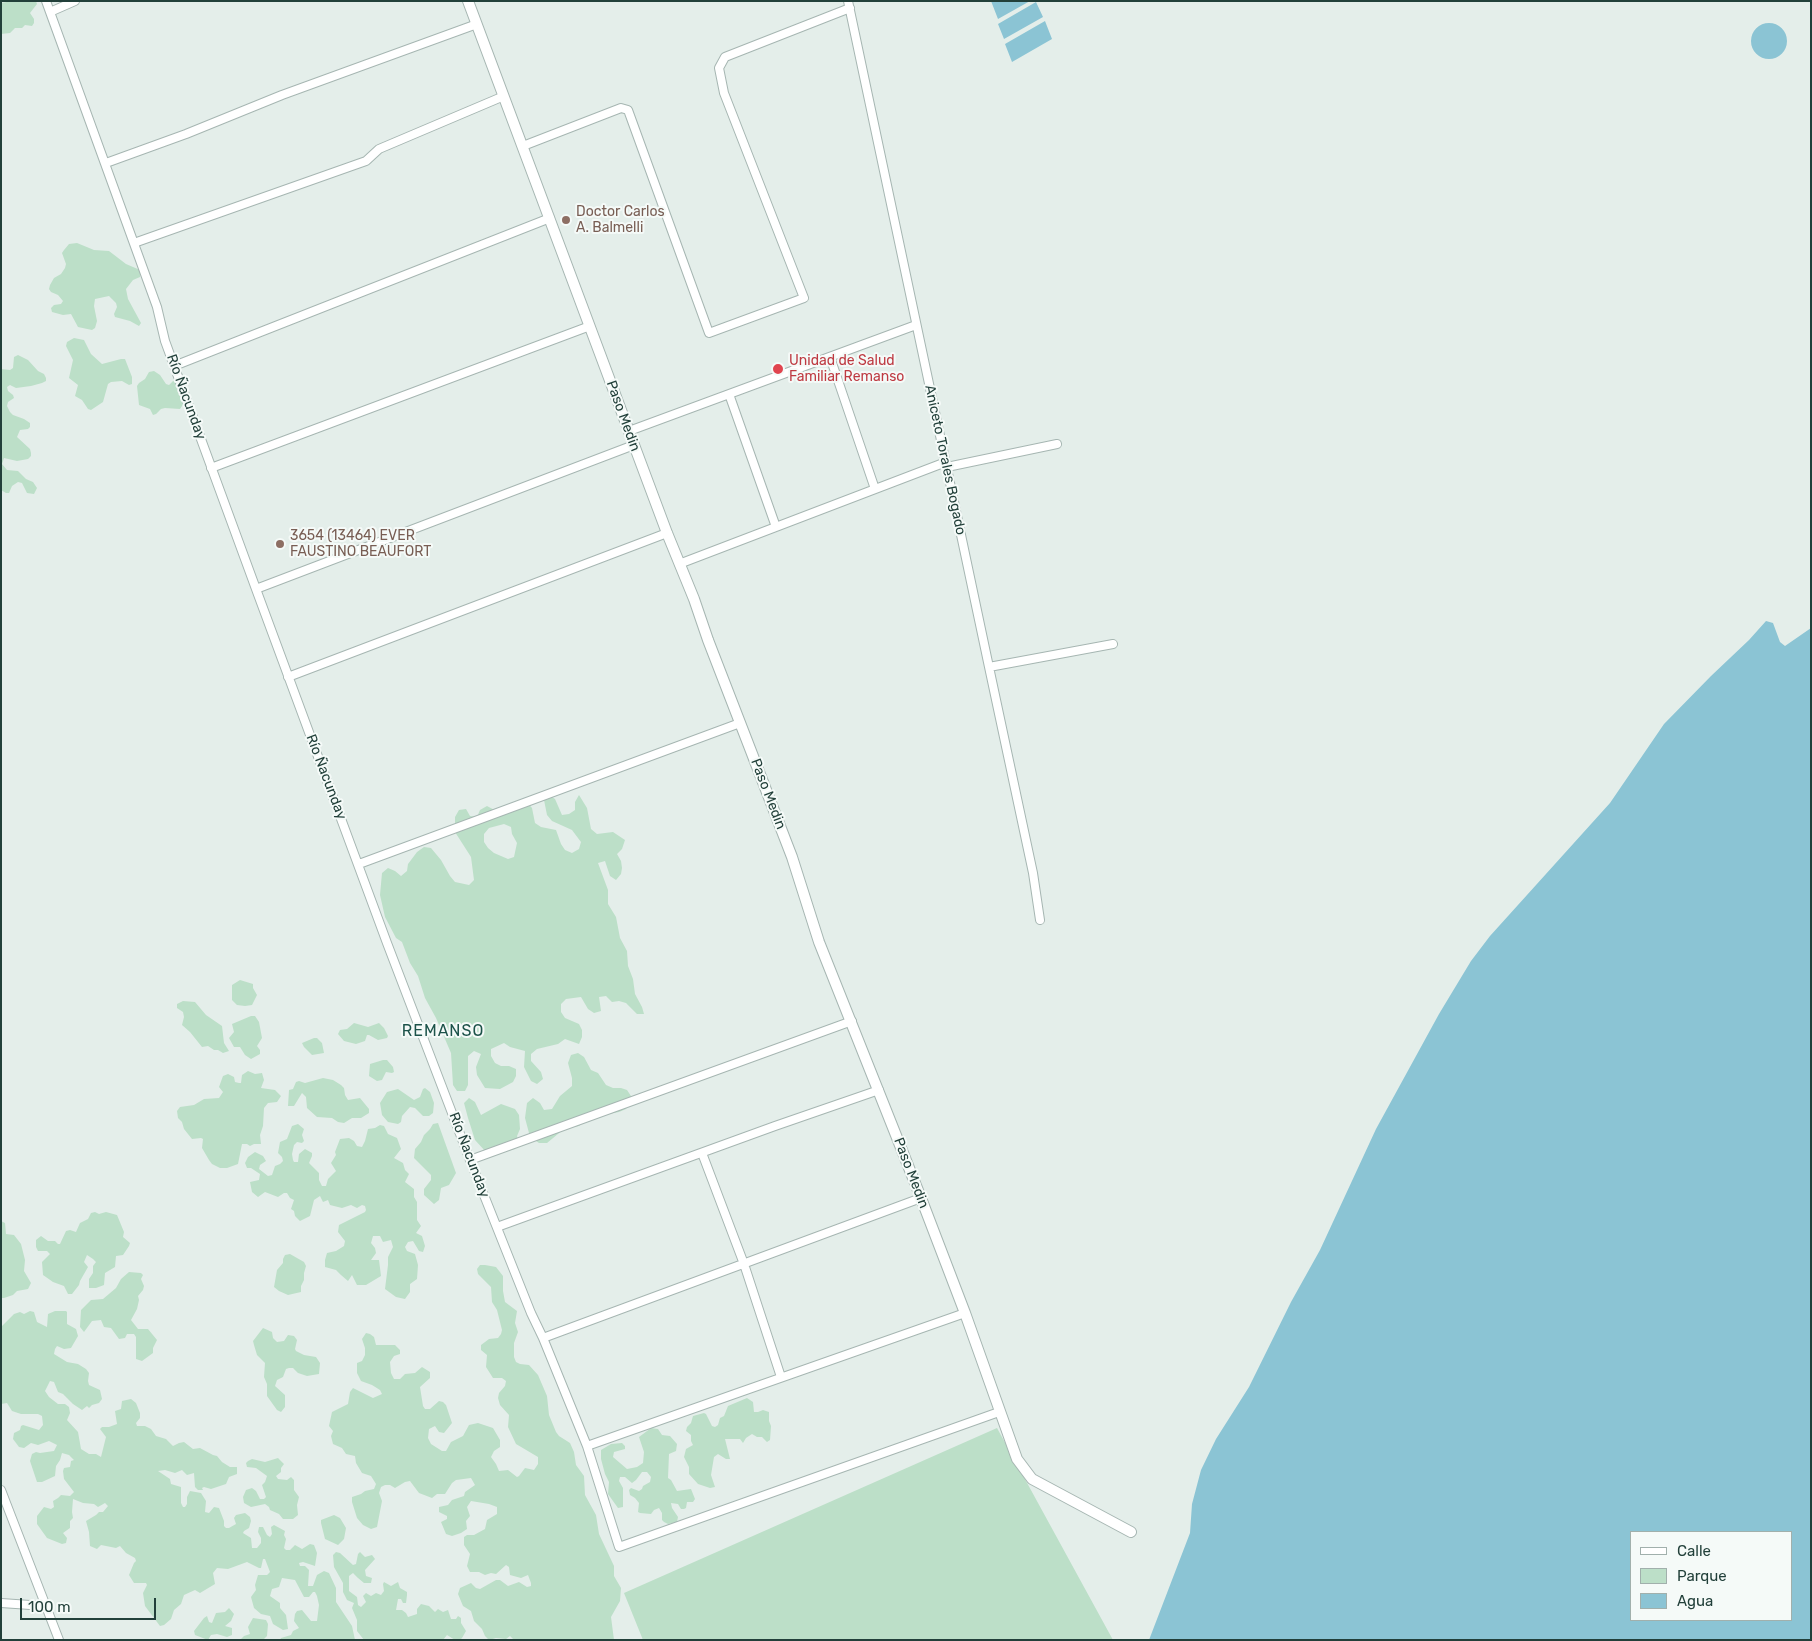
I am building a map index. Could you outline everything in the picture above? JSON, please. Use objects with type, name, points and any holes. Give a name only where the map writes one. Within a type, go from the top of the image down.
[{"type":"street","name":"Río Ñacunday","points":[[46,1],[157,307],[165,341],[288,677],[470,1160],[587,1446],[619,1547],[999,1412]]},
{"type":"street","points":[[50,12],[75,1]]},
{"type":"street","name":"Paso Medin","points":[[468,1],[679,564],[694,598],[708,640],[792,857],[819,942],[921,1198],[965,1313],[1017,1459],[1032,1479],[1132,1532]]},
{"type":"street","points":[[523,146],[621,108],[628,110],[709,333],[804,298],[724,93],[719,68],[725,57],[849,5]]},
{"type":"street","name":"Aniceto Torales Bogado","points":[[849,5],[1031,864],[1040,920]]},
{"type":"street","points":[[106,163],[186,134],[282,95],[477,24]]},
{"type":"street","points":[[134,243],[366,161],[379,149],[504,96]]},
{"type":"street","points":[[174,366],[550,218]]},
{"type":"street","points":[[629,431],[916,325]]},
{"type":"street","points":[[212,468],[590,326]]},
{"type":"street","points":[[830,357],[875,489]]},
{"type":"street","points":[[729,394],[776,527]]},
{"type":"street","points":[[679,564],[946,464],[1057,444]]},
{"type":"street","points":[[256,589],[634,445]]},
{"type":"street","points":[[288,677],[667,532]]},
{"type":"street","points":[[989,667],[1113,644]]},
{"type":"street","points":[[359,864],[740,723]]},
{"type":"street","points":[[470,1160],[852,1021]]},
{"type":"street","points":[[497,1227],[879,1090]]},
{"type":"street","points":[[702,1153],[744,1264],[781,1377]]},
{"type":"street","points":[[544,1338],[921,1198]]},
{"type":"street","points":[[587,1446],[965,1313]]},
{"type":"street","points":[[1,1490],[58,1640]]},
{"type":"street","points":[[1,1603],[45,1606]]},
{"type":"green space","points":[[36,1],[37,4],[30,13],[34,23],[32,26],[25,25],[22,28],[15,28],[10,33],[1,34],[1,3]]},
{"type":"green space","points":[[77,243],[94,250],[109,251],[126,264],[140,270],[140,277],[133,280],[126,289],[128,299],[141,323],[139,326],[130,321],[115,317],[116,303],[109,296],[95,299],[94,306],[97,321],[95,328],[92,330],[78,327],[71,314],[63,315],[52,312],[51,308],[54,305],[61,304],[63,301],[58,295],[51,292],[49,289],[50,285],[54,278],[61,274],[65,268],[66,264],[62,253],[69,244]]},
{"type":"green space","points":[[74,338],[84,340],[91,354],[102,364],[125,359],[132,377],[132,384],[129,385],[122,381],[111,382],[108,384],[103,402],[91,410],[88,409],[82,400],[75,396],[78,385],[69,378],[73,360],[66,346],[67,342]]},
{"type":"green space","points":[[18,355],[28,360],[38,371],[44,374],[46,381],[31,386],[16,388],[10,385],[7,387],[14,398],[8,402],[7,406],[10,412],[30,423],[30,427],[20,430],[17,437],[30,449],[31,456],[28,459],[17,461],[4,458],[2,464],[7,470],[18,471],[26,479],[33,482],[37,488],[34,494],[27,493],[22,483],[18,482],[12,486],[9,493],[1,490],[1,369],[10,370],[13,368],[14,357]]},
{"type":"green space","points":[[154,371],[160,375],[166,384],[169,385],[175,379],[178,380],[186,400],[180,409],[165,408],[153,415],[150,409],[139,405],[137,386],[145,379],[149,372]]},
{"type":"green space","points":[[549,795],[555,799],[562,815],[569,814],[575,810],[575,802],[579,795],[587,808],[591,829],[597,834],[613,832],[625,840],[622,849],[617,854],[622,868],[621,874],[616,880],[610,876],[605,861],[598,863],[608,890],[608,904],[616,917],[620,938],[627,951],[628,966],[633,979],[635,994],[644,1014],[637,1014],[626,1003],[612,1002],[606,996],[599,997],[601,1011],[594,1013],[588,1009],[581,997],[566,999],[561,1004],[561,1012],[565,1018],[579,1024],[582,1030],[582,1037],[579,1044],[565,1039],[558,1044],[537,1049],[531,1054],[531,1061],[541,1072],[543,1079],[537,1084],[531,1081],[524,1067],[525,1051],[510,1047],[504,1043],[491,1049],[491,1056],[495,1063],[516,1069],[516,1076],[513,1082],[500,1089],[485,1088],[477,1075],[476,1067],[481,1054],[474,1051],[468,1056],[468,1085],[465,1091],[457,1091],[453,1085],[451,1053],[425,998],[418,976],[410,963],[402,942],[396,938],[385,917],[380,895],[382,873],[388,868],[401,876],[407,871],[408,864],[417,852],[424,847],[431,848],[455,882],[469,885],[474,880],[471,857],[455,832],[455,817],[459,810],[466,809],[470,816],[477,817],[480,810],[487,806],[500,813],[527,802],[532,808],[535,823],[541,827],[556,830],[565,850],[572,853],[579,849],[581,842],[572,830],[552,821],[547,815],[544,800]],"holes":[[[504,824],[511,827],[512,834],[517,843],[514,857],[508,859],[488,848],[484,842],[484,834],[489,828]]]},
{"type":"green space","points":[[240,980],[253,984],[257,995],[252,1005],[237,1005],[232,1000],[232,985]]},
{"type":"green space","points":[[183,1001],[195,1002],[206,1015],[222,1026],[224,1043],[229,1051],[223,1053],[208,1046],[202,1047],[182,1025],[183,1012],[177,1008],[177,1004]]},
{"type":"green space","points":[[255,1016],[259,1022],[262,1038],[257,1046],[260,1054],[251,1059],[245,1055],[240,1047],[234,1047],[229,1038],[234,1032],[232,1024]]},
{"type":"green space","points":[[354,1023],[368,1027],[379,1023],[388,1036],[378,1040],[367,1035],[365,1041],[356,1044],[344,1041],[338,1034],[340,1030],[347,1029]]},
{"type":"green space","points":[[317,1038],[322,1043],[324,1053],[312,1055],[304,1047],[302,1043]]},
{"type":"green space","points":[[578,1053],[584,1057],[591,1070],[598,1073],[606,1085],[627,1090],[631,1096],[630,1103],[626,1109],[598,1116],[585,1121],[579,1126],[564,1129],[547,1143],[539,1143],[529,1133],[525,1118],[527,1103],[533,1098],[540,1103],[544,1110],[552,1109],[560,1096],[572,1086],[568,1063],[571,1055]]},
{"type":"green space","points":[[387,1060],[393,1067],[394,1072],[386,1072],[382,1080],[377,1081],[369,1076],[370,1064]]},
{"type":"green space","points":[[248,1071],[255,1074],[262,1073],[264,1080],[261,1088],[275,1090],[281,1096],[277,1102],[268,1103],[264,1108],[263,1126],[260,1135],[261,1144],[250,1146],[242,1144],[238,1164],[227,1168],[220,1168],[209,1160],[202,1148],[203,1139],[192,1139],[184,1129],[182,1122],[178,1118],[177,1111],[180,1107],[194,1105],[204,1099],[219,1098],[223,1092],[219,1087],[223,1076],[228,1074],[234,1077],[235,1082],[241,1083],[242,1075]]},
{"type":"green space","points":[[323,1078],[333,1080],[341,1085],[348,1100],[360,1098],[369,1109],[369,1113],[361,1118],[352,1118],[344,1123],[332,1118],[317,1117],[307,1108],[306,1097],[302,1093],[294,1106],[288,1106],[289,1090],[293,1089],[296,1082],[305,1083]]},
{"type":"green space","points":[[425,1088],[430,1092],[434,1103],[433,1113],[429,1116],[423,1116],[415,1108],[410,1107],[398,1124],[388,1122],[382,1115],[380,1103],[387,1092],[398,1089],[414,1100],[420,1097]]},
{"type":"green space","points":[[469,1098],[475,1102],[481,1115],[501,1104],[515,1109],[519,1115],[520,1129],[517,1136],[519,1143],[515,1149],[500,1153],[486,1152],[475,1140],[464,1103]]},
{"type":"green space","points":[[438,1123],[456,1173],[449,1185],[441,1188],[439,1200],[434,1204],[424,1195],[424,1189],[431,1180],[431,1175],[414,1158],[415,1149],[424,1135],[433,1124]]},
{"type":"green space","points":[[298,1124],[304,1129],[302,1135],[304,1141],[302,1143],[297,1142],[294,1145],[293,1160],[298,1162],[299,1154],[305,1149],[312,1153],[309,1163],[319,1173],[319,1180],[322,1186],[326,1186],[328,1179],[336,1171],[331,1163],[336,1155],[335,1152],[340,1139],[349,1138],[357,1146],[362,1147],[368,1129],[380,1125],[384,1126],[388,1134],[397,1138],[401,1149],[394,1158],[403,1163],[405,1170],[409,1174],[405,1182],[414,1189],[414,1197],[417,1202],[417,1220],[421,1226],[416,1233],[422,1236],[425,1246],[423,1252],[419,1251],[413,1241],[408,1242],[405,1247],[407,1251],[415,1254],[418,1265],[417,1279],[410,1284],[410,1292],[405,1299],[396,1297],[385,1289],[388,1257],[393,1247],[391,1240],[383,1242],[380,1236],[373,1236],[371,1243],[376,1253],[371,1260],[379,1260],[381,1276],[366,1285],[357,1285],[352,1275],[348,1281],[336,1270],[325,1267],[327,1253],[336,1251],[344,1246],[345,1241],[338,1232],[339,1225],[365,1212],[365,1206],[362,1205],[357,1208],[351,1205],[342,1208],[330,1205],[328,1200],[323,1202],[320,1196],[314,1200],[310,1216],[300,1221],[291,1209],[294,1200],[287,1193],[278,1197],[265,1192],[258,1197],[252,1192],[250,1182],[259,1180],[260,1174],[251,1168],[247,1168],[245,1163],[248,1157],[255,1152],[263,1156],[266,1161],[260,1165],[259,1169],[268,1176],[272,1175],[275,1166],[283,1161],[278,1153],[280,1142],[287,1139],[292,1126]]},
{"type":"green space","points":[[91,1213],[117,1215],[124,1232],[123,1237],[130,1243],[123,1255],[116,1256],[115,1267],[105,1273],[104,1285],[96,1288],[89,1288],[89,1279],[96,1262],[87,1255],[84,1262],[88,1267],[79,1285],[72,1294],[68,1294],[64,1286],[53,1282],[43,1275],[42,1262],[50,1254],[47,1251],[38,1251],[36,1240],[41,1236],[48,1241],[55,1241],[60,1244],[66,1231],[76,1232],[80,1223],[88,1219]]},
{"type":"green space","points":[[1,1221],[5,1223],[6,1234],[14,1235],[21,1244],[25,1260],[24,1271],[31,1283],[28,1289],[17,1291],[13,1295],[4,1298],[1,1298]]},
{"type":"green space","points":[[290,1254],[304,1262],[306,1266],[301,1292],[288,1295],[274,1287],[277,1270],[283,1263],[285,1255]]},
{"type":"green space","points":[[480,1265],[496,1267],[503,1276],[505,1302],[517,1311],[515,1323],[518,1332],[514,1343],[516,1362],[529,1365],[538,1375],[547,1396],[549,1415],[556,1432],[570,1443],[576,1465],[584,1476],[585,1495],[596,1515],[599,1534],[614,1566],[614,1576],[621,1588],[620,1601],[611,1617],[614,1640],[514,1640],[510,1636],[506,1639],[496,1638],[489,1640],[485,1636],[482,1629],[474,1621],[471,1611],[463,1606],[458,1594],[460,1588],[471,1583],[480,1589],[496,1580],[500,1580],[508,1586],[519,1582],[527,1587],[531,1586],[531,1583],[528,1575],[521,1578],[510,1575],[509,1567],[506,1565],[496,1574],[485,1575],[479,1572],[470,1572],[467,1566],[470,1554],[464,1545],[464,1537],[474,1535],[485,1529],[487,1520],[497,1514],[497,1507],[471,1501],[467,1507],[470,1516],[466,1521],[467,1529],[452,1536],[446,1534],[441,1522],[447,1519],[447,1516],[439,1512],[439,1507],[448,1505],[452,1500],[464,1496],[465,1492],[475,1485],[471,1478],[456,1480],[445,1494],[437,1494],[432,1498],[419,1493],[410,1481],[395,1488],[385,1485],[381,1487],[379,1493],[382,1501],[377,1527],[371,1529],[363,1525],[357,1518],[352,1497],[374,1489],[376,1484],[371,1476],[362,1473],[356,1463],[355,1456],[346,1454],[342,1448],[333,1444],[331,1436],[333,1431],[329,1426],[332,1412],[348,1404],[350,1392],[353,1388],[373,1398],[382,1394],[380,1390],[372,1385],[361,1381],[357,1373],[357,1363],[362,1361],[365,1355],[362,1339],[366,1333],[374,1337],[376,1345],[395,1345],[400,1350],[400,1354],[394,1356],[390,1362],[391,1373],[394,1379],[400,1379],[405,1374],[415,1373],[422,1367],[430,1372],[430,1378],[420,1387],[423,1406],[425,1409],[430,1409],[439,1401],[443,1402],[446,1405],[452,1423],[444,1433],[439,1432],[435,1426],[429,1429],[428,1438],[431,1444],[442,1451],[446,1451],[451,1442],[463,1436],[469,1425],[478,1423],[493,1428],[500,1440],[500,1447],[494,1451],[491,1457],[499,1471],[508,1470],[517,1477],[525,1468],[534,1470],[538,1464],[538,1457],[516,1444],[508,1427],[509,1415],[500,1405],[498,1398],[506,1381],[502,1378],[493,1378],[486,1367],[487,1355],[481,1350],[481,1345],[489,1339],[498,1338],[502,1330],[497,1310],[492,1302],[491,1287],[478,1274],[477,1269]]},
{"type":"green space","points":[[129,1272],[141,1273],[144,1286],[138,1296],[137,1309],[131,1320],[138,1329],[148,1329],[157,1340],[153,1353],[142,1361],[136,1359],[136,1337],[134,1334],[127,1334],[125,1338],[119,1339],[111,1328],[104,1327],[101,1320],[92,1321],[84,1332],[80,1327],[81,1310],[91,1300],[103,1299],[116,1288],[121,1279]]},
{"type":"green space","points":[[30,1311],[34,1312],[37,1322],[47,1327],[48,1314],[55,1311],[67,1312],[67,1324],[76,1329],[78,1336],[71,1348],[64,1349],[57,1346],[54,1354],[67,1362],[78,1364],[86,1369],[89,1373],[89,1385],[100,1390],[102,1399],[99,1403],[89,1408],[87,1406],[82,1410],[58,1392],[54,1382],[50,1381],[45,1391],[58,1404],[65,1404],[69,1407],[70,1413],[67,1420],[78,1432],[81,1449],[89,1454],[96,1454],[101,1457],[106,1437],[100,1429],[117,1424],[115,1411],[121,1409],[122,1401],[131,1399],[136,1403],[140,1413],[140,1418],[136,1423],[137,1426],[145,1426],[151,1429],[156,1436],[166,1439],[173,1446],[184,1442],[193,1449],[200,1448],[217,1456],[230,1467],[237,1467],[237,1474],[229,1477],[226,1484],[211,1489],[204,1487],[202,1488],[203,1490],[198,1490],[195,1487],[194,1473],[187,1475],[182,1470],[175,1473],[165,1470],[158,1471],[170,1479],[171,1484],[181,1487],[181,1503],[183,1507],[187,1504],[187,1497],[190,1491],[201,1493],[206,1501],[205,1512],[209,1513],[214,1507],[219,1508],[226,1528],[236,1524],[234,1518],[236,1515],[245,1513],[250,1517],[249,1528],[243,1533],[251,1538],[252,1548],[257,1548],[261,1543],[258,1532],[259,1527],[263,1527],[270,1537],[272,1534],[271,1527],[274,1525],[285,1531],[284,1548],[286,1550],[290,1550],[295,1545],[302,1549],[310,1544],[314,1545],[317,1553],[315,1566],[303,1562],[299,1563],[300,1566],[305,1566],[309,1570],[308,1586],[313,1586],[317,1575],[324,1571],[329,1573],[336,1588],[336,1602],[352,1626],[355,1640],[280,1640],[291,1635],[293,1631],[299,1628],[294,1621],[297,1611],[302,1610],[311,1621],[317,1621],[319,1605],[315,1592],[309,1597],[304,1597],[295,1580],[282,1578],[279,1587],[272,1589],[270,1596],[280,1603],[280,1608],[286,1615],[288,1629],[283,1630],[273,1624],[270,1616],[261,1614],[254,1608],[251,1597],[256,1590],[255,1585],[258,1575],[267,1575],[270,1572],[265,1559],[263,1559],[261,1568],[247,1562],[228,1569],[217,1568],[213,1573],[215,1584],[200,1593],[195,1590],[184,1595],[181,1604],[174,1610],[171,1619],[160,1626],[145,1606],[143,1593],[147,1585],[146,1583],[134,1583],[129,1575],[136,1561],[135,1558],[126,1553],[120,1546],[116,1548],[101,1545],[97,1549],[90,1546],[86,1521],[99,1512],[103,1512],[108,1506],[105,1503],[98,1507],[94,1504],[83,1503],[73,1499],[73,1518],[70,1521],[70,1528],[63,1533],[67,1538],[66,1543],[62,1544],[47,1538],[37,1524],[37,1516],[44,1507],[51,1509],[54,1507],[53,1501],[61,1495],[70,1496],[74,1492],[64,1479],[63,1471],[64,1468],[70,1467],[71,1461],[74,1460],[69,1455],[62,1453],[56,1466],[55,1476],[42,1482],[37,1482],[30,1461],[32,1454],[54,1451],[57,1445],[49,1441],[38,1445],[31,1443],[24,1448],[19,1447],[13,1439],[14,1433],[20,1430],[23,1425],[39,1430],[43,1425],[42,1416],[38,1414],[21,1414],[12,1411],[7,1403],[1,1404],[1,1327],[14,1314],[20,1312],[24,1314]]},
{"type":"green space","points":[[263,1328],[272,1332],[273,1338],[277,1342],[284,1341],[288,1335],[294,1336],[297,1340],[296,1351],[304,1355],[316,1357],[320,1363],[319,1374],[307,1376],[298,1373],[293,1368],[289,1368],[286,1369],[283,1377],[277,1380],[275,1386],[285,1395],[285,1407],[281,1412],[277,1410],[267,1396],[267,1384],[264,1377],[265,1363],[257,1355],[253,1341]]},
{"type":"green space","points":[[747,1398],[753,1402],[754,1412],[763,1410],[769,1412],[770,1440],[767,1442],[762,1437],[752,1434],[743,1443],[740,1439],[725,1439],[730,1459],[726,1459],[718,1454],[714,1457],[711,1475],[715,1487],[710,1488],[698,1484],[689,1474],[689,1467],[684,1457],[686,1449],[693,1445],[691,1435],[686,1431],[693,1416],[706,1414],[712,1426],[715,1427],[718,1425],[720,1418],[724,1416],[728,1406]]},
{"type":"green space","points":[[651,1428],[658,1429],[662,1435],[670,1436],[677,1444],[676,1451],[669,1454],[668,1478],[677,1491],[691,1489],[695,1499],[693,1502],[687,1502],[684,1509],[681,1509],[678,1504],[671,1503],[678,1517],[677,1522],[668,1524],[664,1522],[659,1508],[651,1514],[638,1512],[639,1503],[630,1495],[629,1490],[631,1488],[639,1491],[650,1482],[651,1477],[647,1472],[642,1472],[632,1483],[625,1477],[620,1477],[619,1481],[623,1488],[623,1507],[618,1508],[608,1494],[609,1482],[601,1459],[601,1450],[611,1444],[622,1443],[625,1449],[614,1452],[613,1457],[627,1469],[637,1467],[643,1463],[644,1452],[639,1437]]},
{"type":"green space","points":[[997,1428],[1113,1640],[643,1640],[624,1593]]},
{"type":"green space","points":[[278,1458],[284,1464],[281,1472],[276,1476],[278,1479],[287,1480],[291,1477],[294,1480],[294,1490],[299,1497],[297,1505],[298,1515],[293,1519],[283,1519],[265,1504],[251,1507],[244,1503],[243,1497],[246,1490],[252,1488],[260,1499],[266,1497],[262,1485],[267,1476],[256,1468],[247,1467],[246,1463],[252,1459],[265,1462]]},
{"type":"green space","points":[[334,1515],[340,1518],[346,1528],[344,1539],[338,1545],[325,1539],[321,1523],[321,1520]]},
{"type":"green space","points":[[336,1552],[340,1553],[353,1565],[356,1564],[360,1552],[365,1557],[372,1555],[375,1559],[365,1570],[366,1576],[372,1578],[371,1583],[364,1583],[353,1573],[349,1576],[349,1591],[357,1597],[358,1605],[361,1607],[366,1602],[363,1596],[366,1593],[371,1596],[376,1593],[381,1595],[384,1591],[384,1582],[391,1586],[398,1582],[400,1588],[407,1592],[407,1595],[406,1603],[398,1599],[396,1610],[402,1610],[408,1617],[417,1614],[417,1609],[421,1604],[429,1606],[435,1612],[438,1609],[443,1612],[448,1610],[451,1619],[456,1619],[458,1616],[461,1618],[461,1623],[466,1631],[462,1638],[455,1640],[447,1635],[443,1640],[364,1640],[357,1631],[357,1620],[352,1608],[354,1603],[347,1600],[343,1592],[343,1583],[334,1567],[333,1555]]},
{"type":"green space","points":[[229,1608],[234,1614],[231,1621],[225,1626],[232,1628],[232,1635],[227,1637],[217,1634],[211,1635],[208,1640],[195,1635],[194,1631],[204,1618],[207,1616],[209,1622],[212,1623],[216,1613],[225,1612]]},
{"type":"green space","points":[[253,1618],[266,1620],[268,1624],[267,1636],[263,1640],[240,1640],[250,1634],[248,1627]]},
{"type":"water","points":[[991,1],[1030,1],[998,19]]},
{"type":"water","points":[[1036,2],[1043,17],[1004,39],[998,24]]},
{"type":"water","points":[[1045,21],[1052,39],[1012,62],[1005,44]]},
{"type":"water","points":[[1769,23],[1776,24],[1782,28],[1786,34],[1786,48],[1782,54],[1776,58],[1769,59],[1762,58],[1756,54],[1752,48],[1751,41],[1752,34],[1756,28],[1762,24]]},
{"type":"water","points":[[1766,621],[1773,623],[1780,642],[1785,646],[1811,628],[1811,1640],[1149,1640],[1190,1533],[1192,1504],[1201,1470],[1216,1439],[1249,1387],[1291,1302],[1320,1250],[1376,1129],[1439,1014],[1471,961],[1490,936],[1610,803],[1664,724]]},
{"type":"place","name":"Doctor Carlos A. Balmelli","points":[[566,220]]},
{"type":"place","name":"Unidad de Salud Familiar Remanso","points":[[778,369]]},
{"type":"place","name":"3654 (13464) EVER FAUSTINO BEAUFORT","points":[[280,544]]},
{"type":"district","name":"REMANSO","points":[[443,1031]]}]
